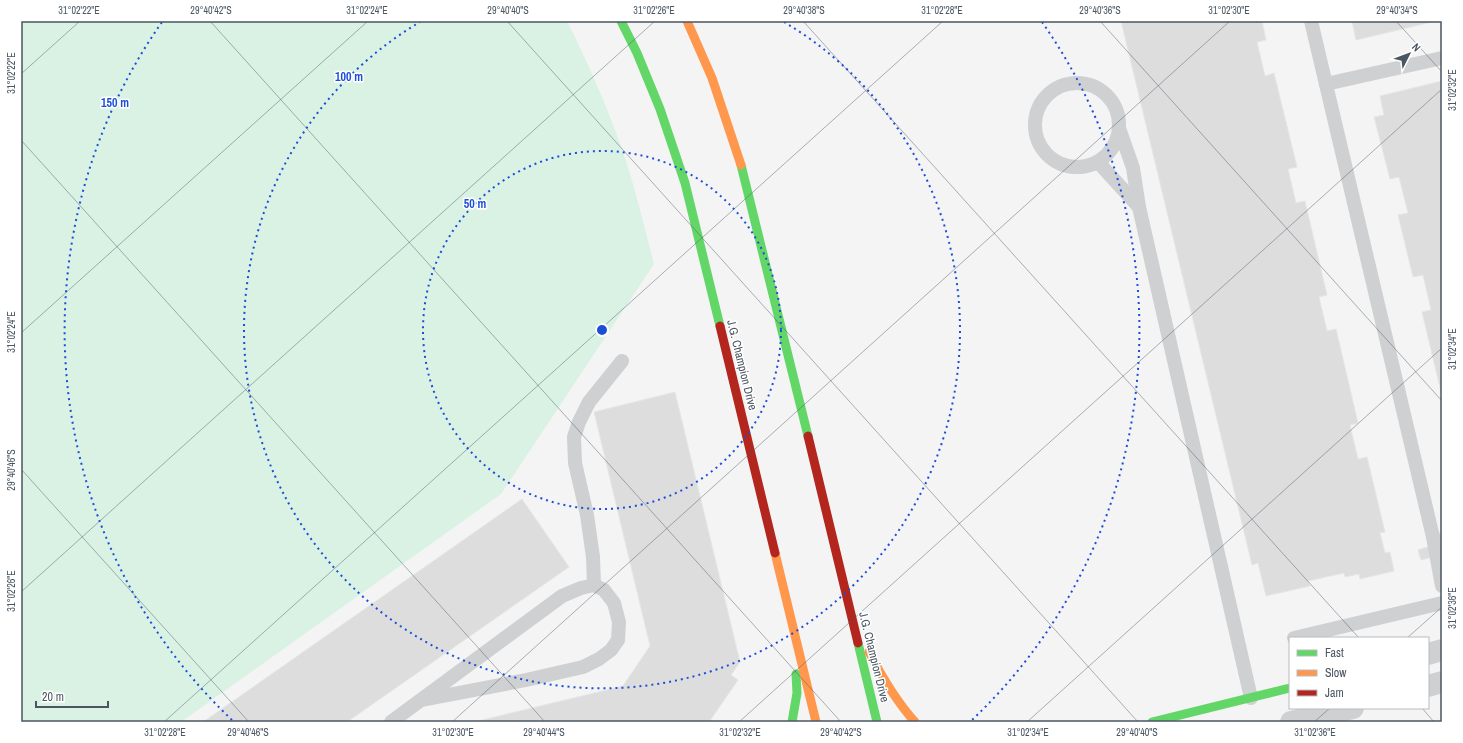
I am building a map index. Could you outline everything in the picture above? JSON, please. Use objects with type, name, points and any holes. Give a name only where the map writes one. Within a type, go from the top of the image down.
[{"type":"street","name":"J.G. Champion Drive","points":[[621,21],[637,53],[660,108],[685,183],[816,722]]},
{"type":"street","name":"J.G. Champion Drive","points":[[687,21],[695,36],[719,100],[745,176],[878,722]]},
{"type":"street","points":[[853,623],[887,687],[900,706],[915,722]]},
{"type":"street","points":[[792,722],[798,693],[794,636]]},
{"type":"street","points":[[1429,654],[1442,650]]},
{"type":"street","points":[[1429,686],[1442,682]]},
{"type":"street","points":[[1152,722],[1289,688]]},
{"type":"street","points":[[1291,722],[1349,709]]},
{"type":"lane","points":[[1311,21],[1433,537],[1442,586]]},
{"type":"lane","points":[[1326,84],[1442,58]]},
{"type":"lane","points":[[1119,128],[1116,142],[1108,154],[1098,162],[1085,166],[1072,167],[1059,163],[1048,156],[1040,145],[1036,132],[1036,119],[1040,106],[1047,95],[1059,87],[1073,84],[1087,85],[1100,90],[1111,101],[1117,113],[1119,128],[1133,168],[1139,207],[1251,698]]},
{"type":"lane","points":[[1098,162],[1139,207]]},
{"type":"lane","points":[[594,585],[593,557],[587,515],[575,463],[574,437],[579,422],[589,402],[622,361]]},
{"type":"lane","points":[[391,722],[562,596],[581,588],[594,585],[604,590],[614,603],[619,622],[618,640],[611,650],[583,667],[526,680],[422,700]]},
{"type":"lane","points":[[1298,637],[1442,603]]},
{"type":"green space","points":[[21,21],[567,21],[599,90],[620,143],[634,187],[654,264],[501,494],[181,722],[21,722]]},
{"type":"building","points":[[1121,21],[1262,21],[1266,40],[1257,42],[1265,76],[1274,73],[1297,167],[1288,169],[1296,203],[1305,201],[1327,295],[1319,297],[1327,331],[1336,329],[1358,423],[1350,425],[1358,459],[1367,457],[1385,532],[1380,533],[1385,553],[1390,552],[1394,571],[1360,579],[1359,574],[1345,577],[1344,573],[1308,581],[1310,586],[1266,596],[1258,563],[1252,565]]},
{"type":"building","points":[[1352,21],[1436,21],[1356,40]]},
{"type":"building","points":[[1442,81],[1442,396],[1422,312],[1431,310],[1423,275],[1413,277],[1398,215],[1408,213],[1399,177],[1390,179],[1374,117],[1384,115],[1380,96]]},
{"type":"building","points":[[675,392],[740,662],[731,675],[738,680],[709,722],[474,722],[623,686],[650,646],[594,412]]},
{"type":"building","points":[[522,499],[569,567],[347,722],[203,722]]},
{"type":"building","points":[[1442,532],[1442,555],[1421,560],[1418,550],[1437,544],[1435,534]]},
{"type":"traffic: fast","points":[[621,21],[637,53],[660,109],[685,183],[720,326]]},
{"type":"traffic: fast","points":[[741,165],[808,436]]},
{"type":"traffic: fast","points":[[858,643],[877,722]]},
{"type":"traffic: fast","points":[[792,722],[797,693],[796,674]]},
{"type":"traffic: fast","points":[[1152,722],[1289,688]]},
{"type":"traffic: slow","points":[[687,21],[712,78],[741,165]]},
{"type":"traffic: slow","points":[[775,553],[816,722]]},
{"type":"traffic: slow","points":[[869,652],[890,688],[915,722]]},
{"type":"traffic: jam","points":[[720,326],[775,553]]},
{"type":"traffic: jam","points":[[808,436],[858,643]]}]
